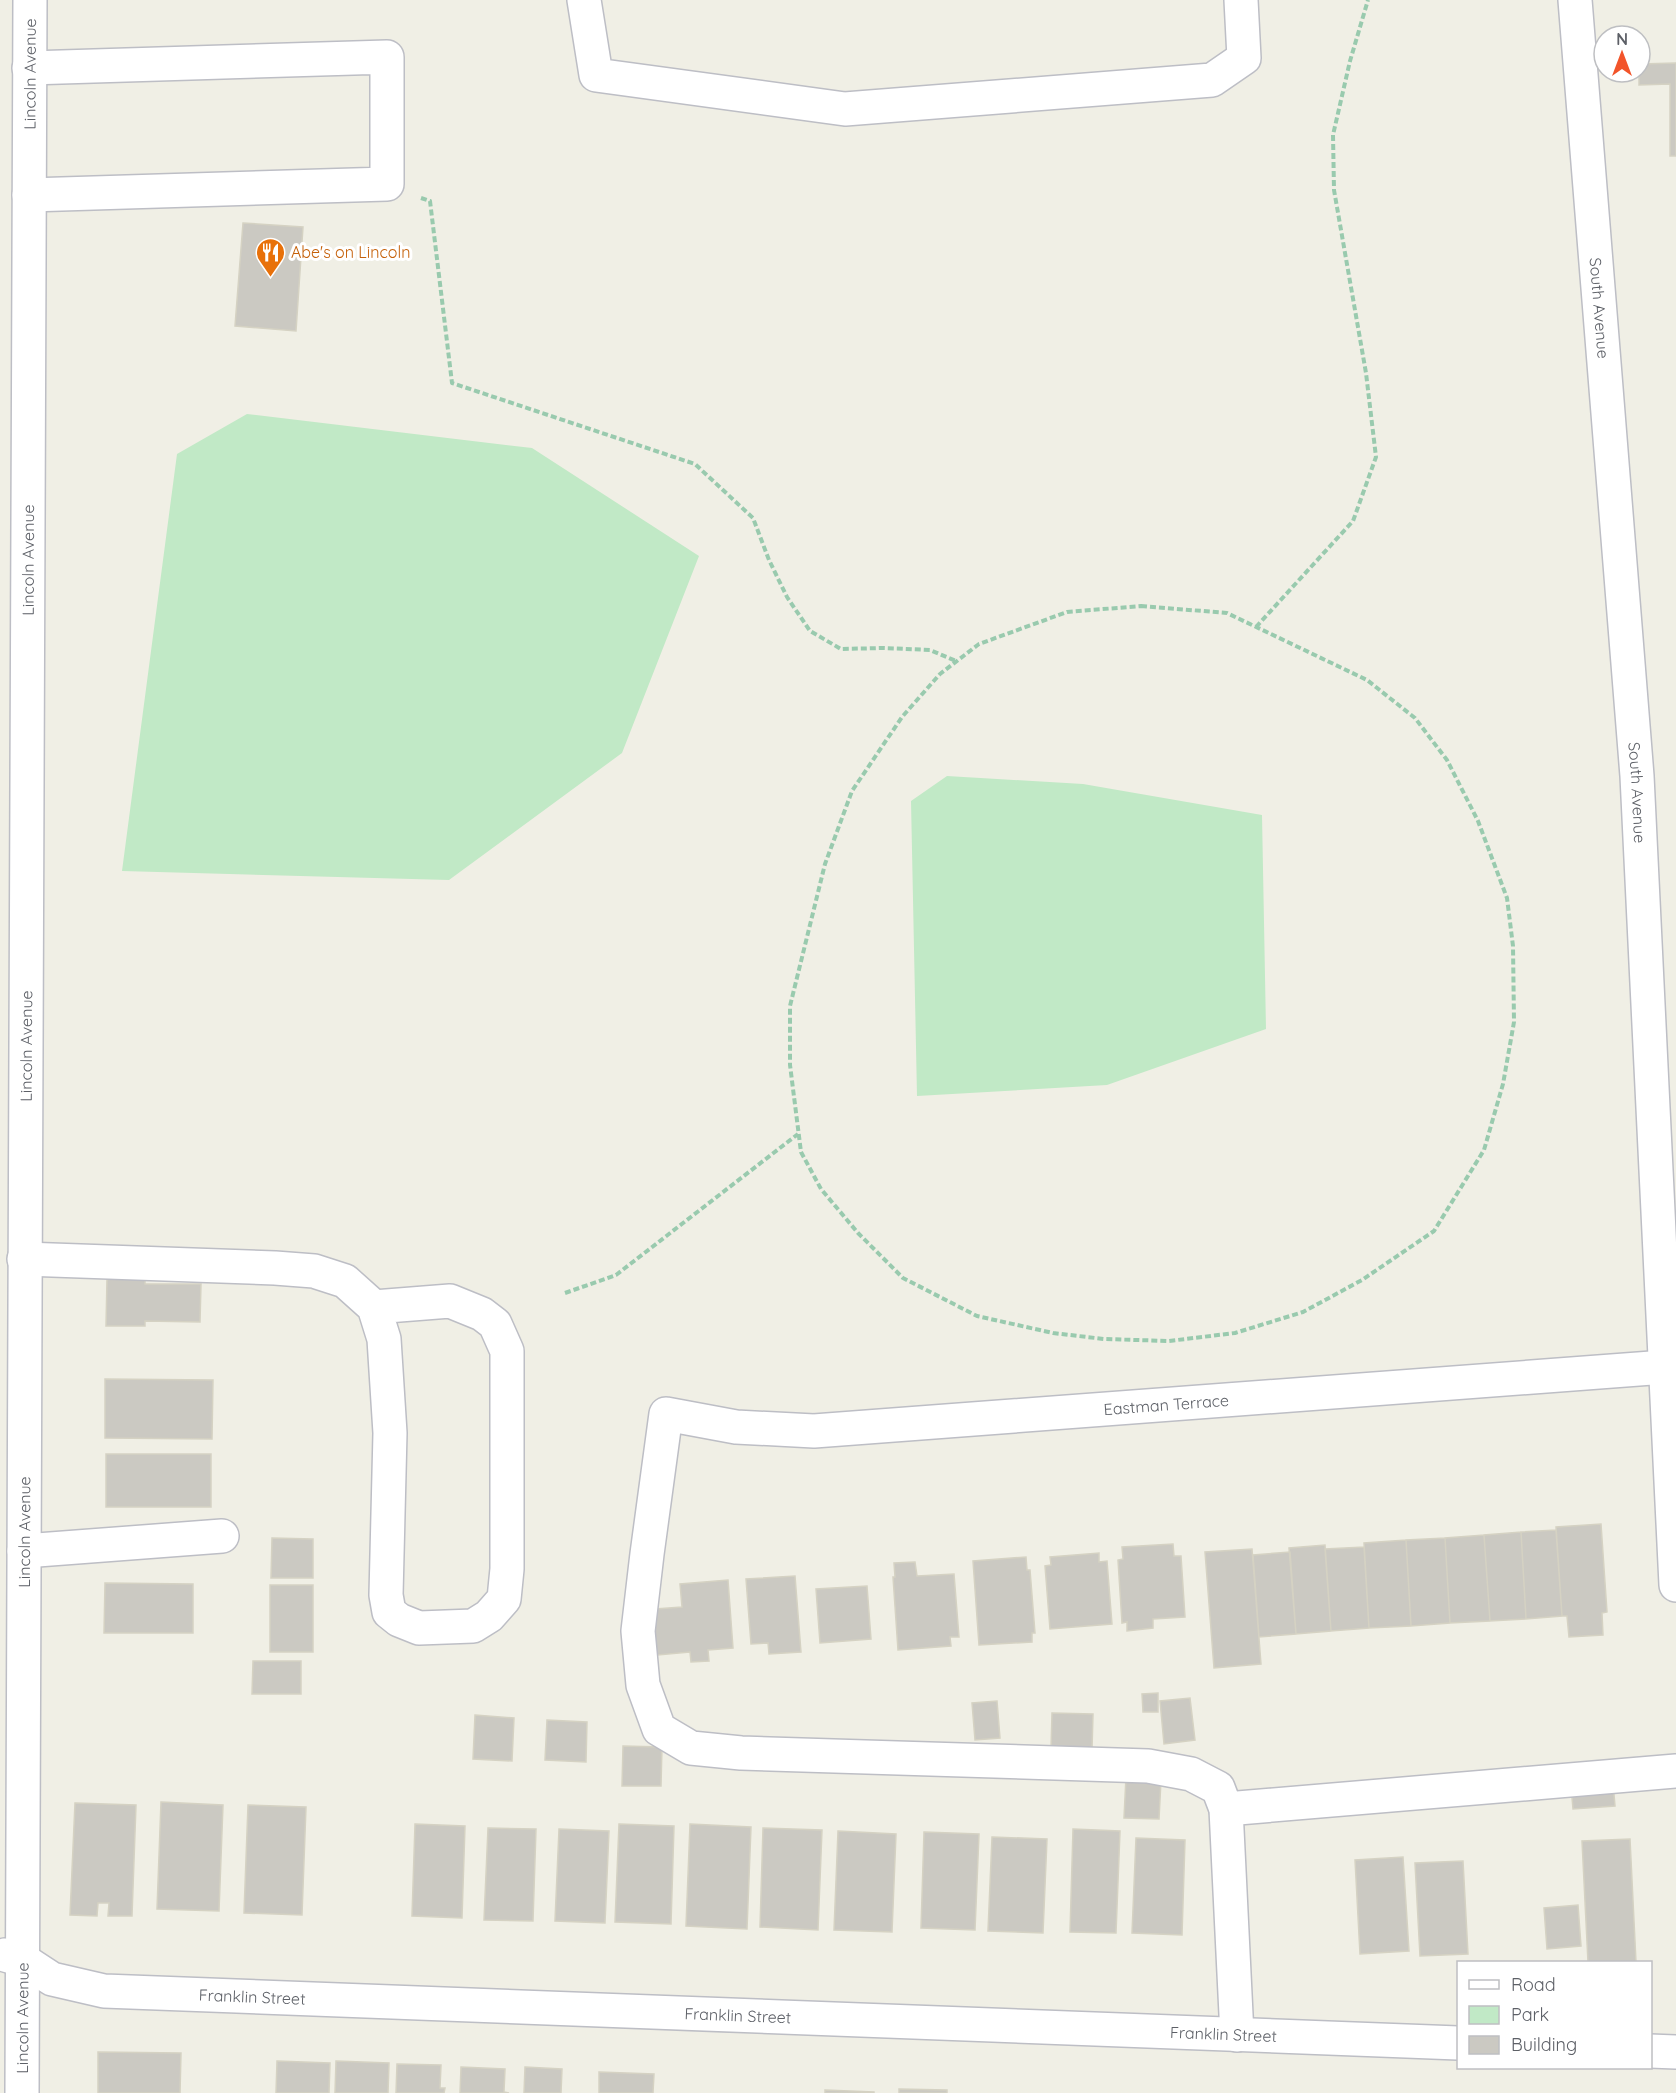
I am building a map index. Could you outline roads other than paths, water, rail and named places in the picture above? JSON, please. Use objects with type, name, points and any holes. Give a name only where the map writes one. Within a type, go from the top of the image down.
[{"type":"street","name":"Lincoln Avenue","points":[[22,2093],[11,1957],[24,1551],[30,0]]},
{"type":"street","points":[[584,0],[596,75],[844,109],[1212,80],[1245,58],[1241,0]]},
{"type":"street","name":"South Avenue","points":[[1575,0],[1637,776],[1676,1585]]},
{"type":"street","points":[[29,68],[387,57],[387,184],[29,195]]},
{"type":"street","points":[[24,1259],[314,1271],[345,1281],[374,1307],[384,1339],[390,1433],[386,1595],[389,1612],[399,1620],[419,1628],[473,1626],[489,1616],[504,1599],[507,1569],[507,1352],[495,1324],[482,1314],[450,1301],[374,1307]]},
{"type":"street","name":"Eastman Terrace","points":[[1226,1809],[1218,1788],[1191,1774],[1148,1766],[741,1753],[691,1748],[659,1729],[644,1685],[638,1630],[646,1554],[666,1414],[736,1427],[814,1431],[1665,1367]]},
{"type":"street","points":[[24,1551],[222,1536]]},
{"type":"street","points":[[1237,2035],[1226,1809],[1676,1772]]},
{"type":"street","name":"Franklin Street","points":[[11,1957],[52,1979],[104,1992],[1457,2043]]},
{"type":"street","points":[[1652,2051],[1676,2052]]},
{"type":"place","name":"Abe's on Lincoln","points":[[270,278]]}]
